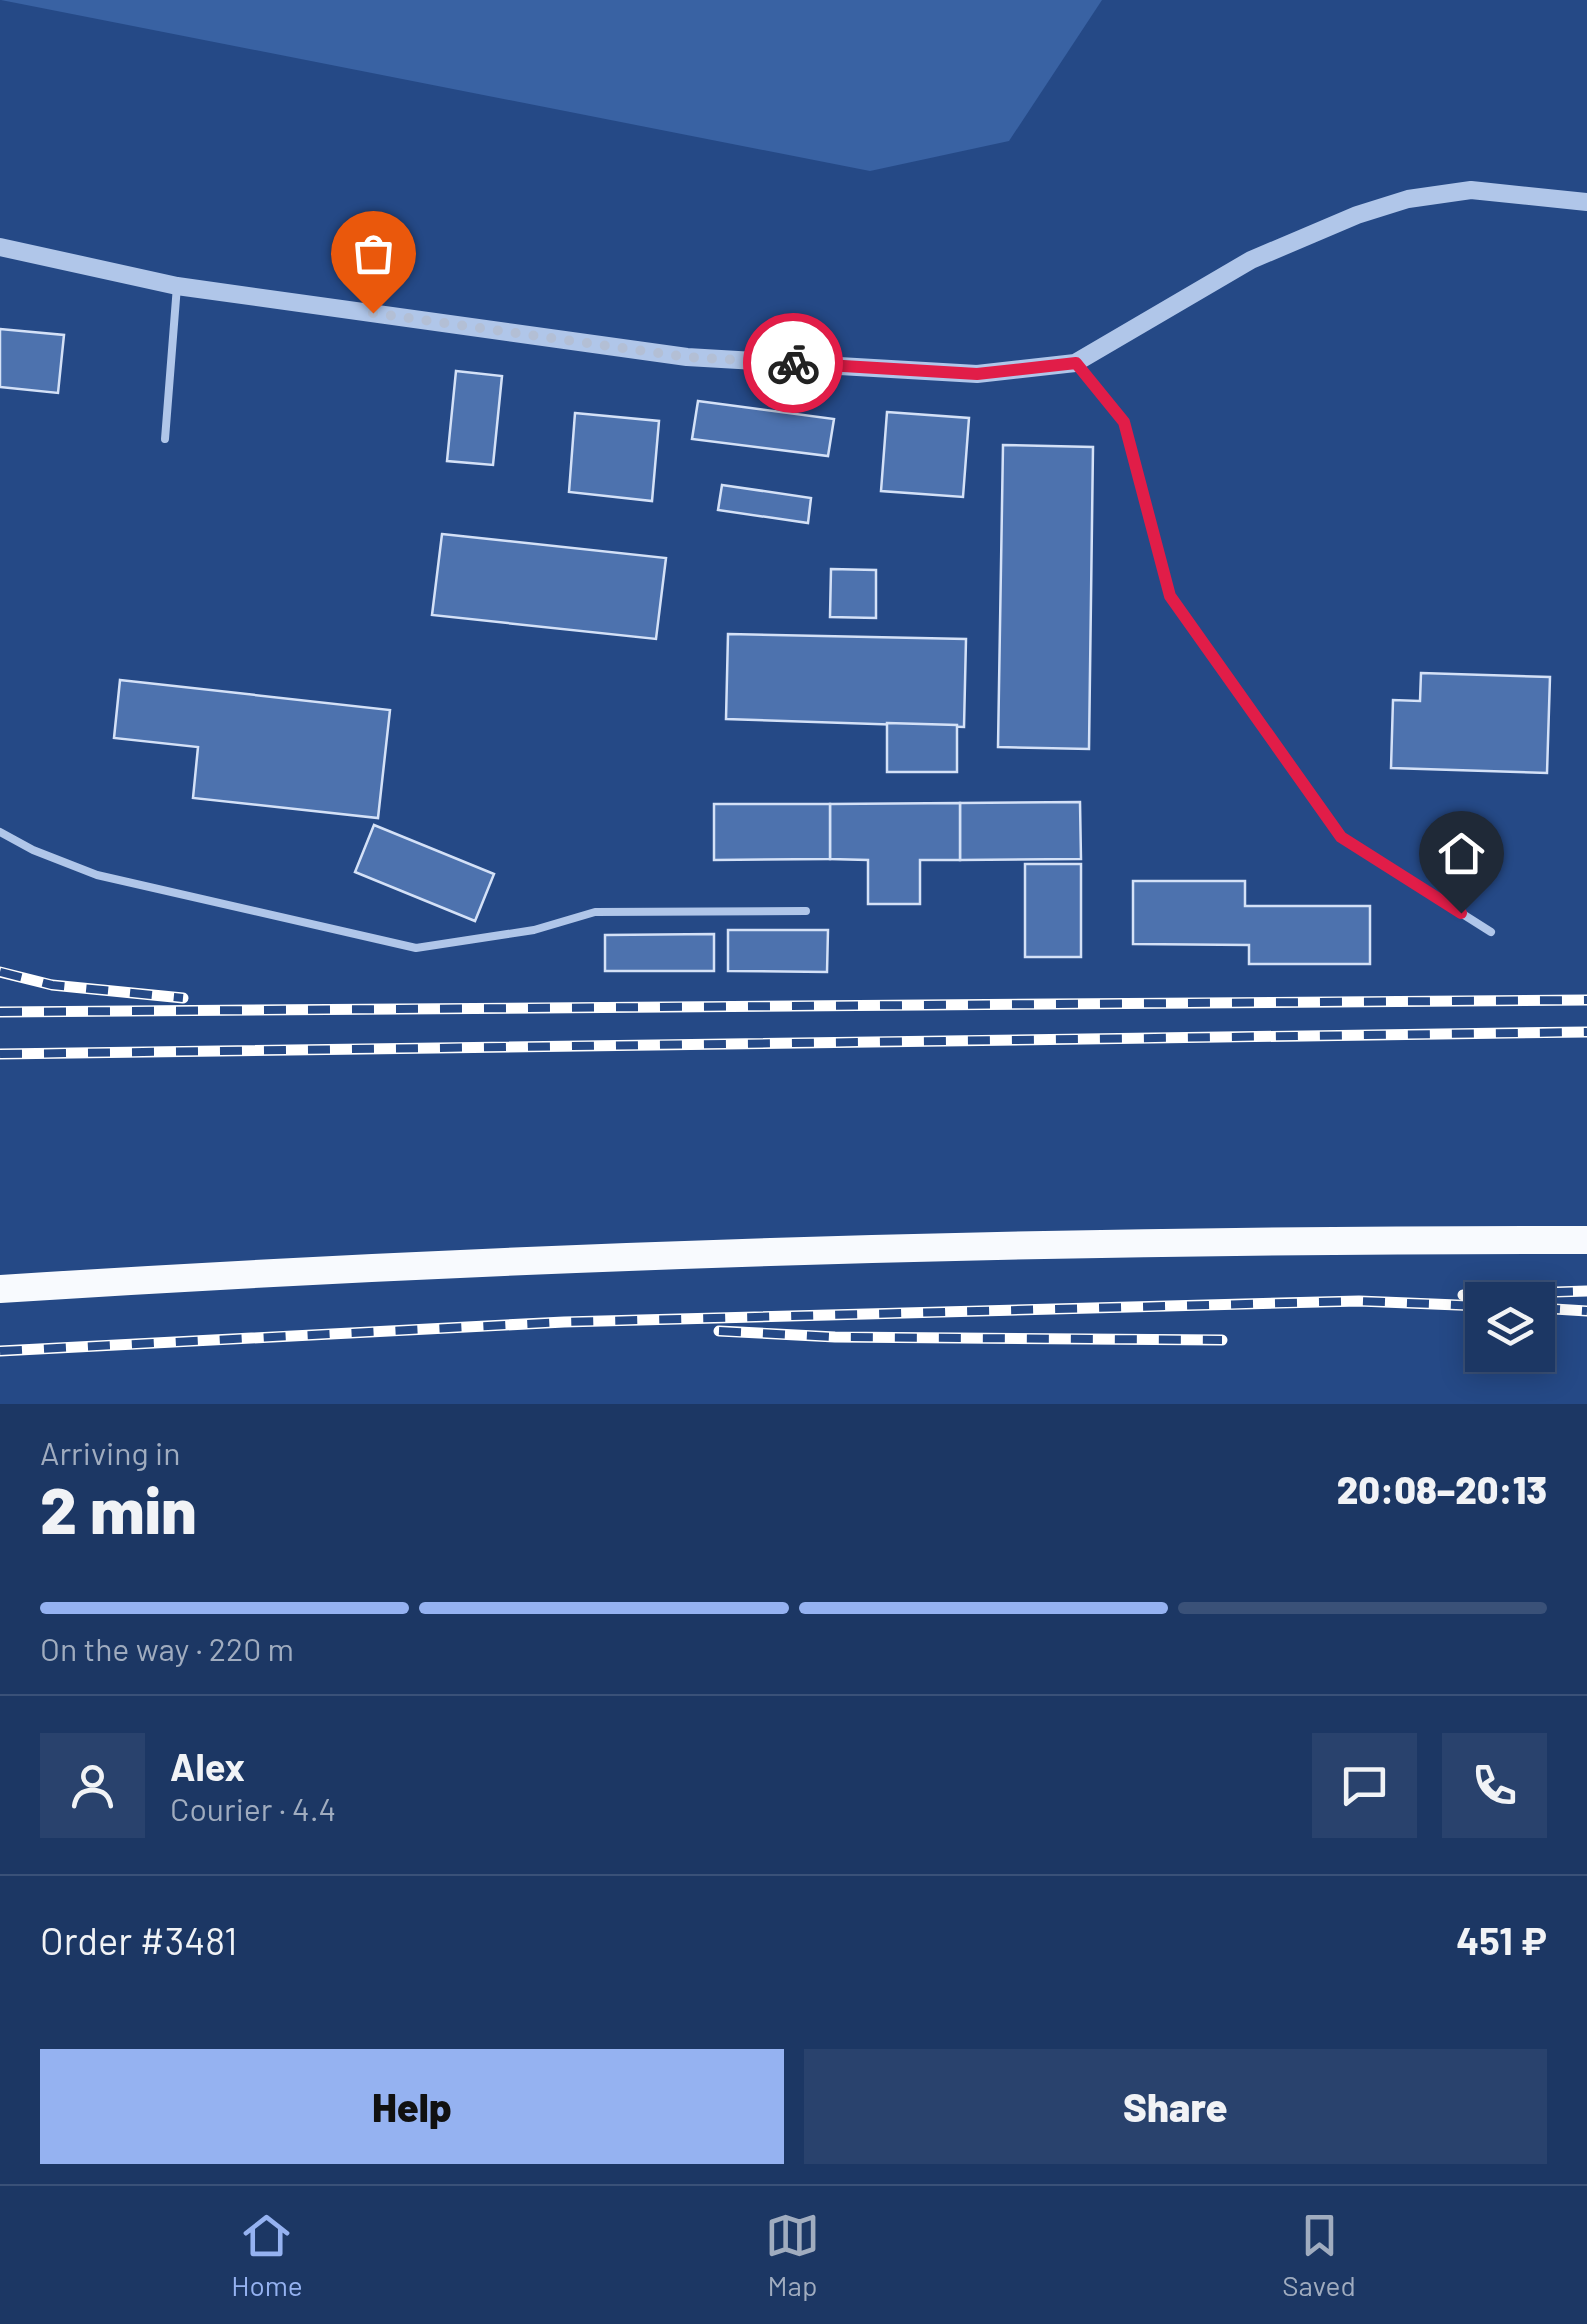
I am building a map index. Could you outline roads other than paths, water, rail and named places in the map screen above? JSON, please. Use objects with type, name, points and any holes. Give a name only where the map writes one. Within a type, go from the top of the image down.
[{"type":"highway","points":[[0,1290],[322,1268],[1332,1240],[1587,1240]]},
{"type":"street","points":[[0,247],[177,286],[687,357],[977,374],[1076,363],[1251,260],[1408,199],[1471,190],[1587,202]]},
{"type":"lane","points":[[165,439],[177,286]]},
{"type":"lane","points":[[1076,363],[1124,422],[1170,596],[1341,837],[1491,932]]},
{"type":"lane","points":[[0,832],[32,850],[97,876],[416,948],[534,930],[595,912],[806,911]]},
{"type":"railway","points":[[0,972],[52,985],[183,998]]},
{"type":"railway","points":[[0,1012],[1587,1000]]},
{"type":"railway","points":[[0,1054],[1587,1032]]},
{"type":"railway","points":[[1463,1295],[1587,1291]]},
{"type":"railway","points":[[0,1351],[564,1322],[1359,1301],[1465,1305]]},
{"type":"railway","points":[[1555,1309],[1587,1311]]},
{"type":"railway","points":[[719,1331],[835,1337],[1222,1340]]}]
